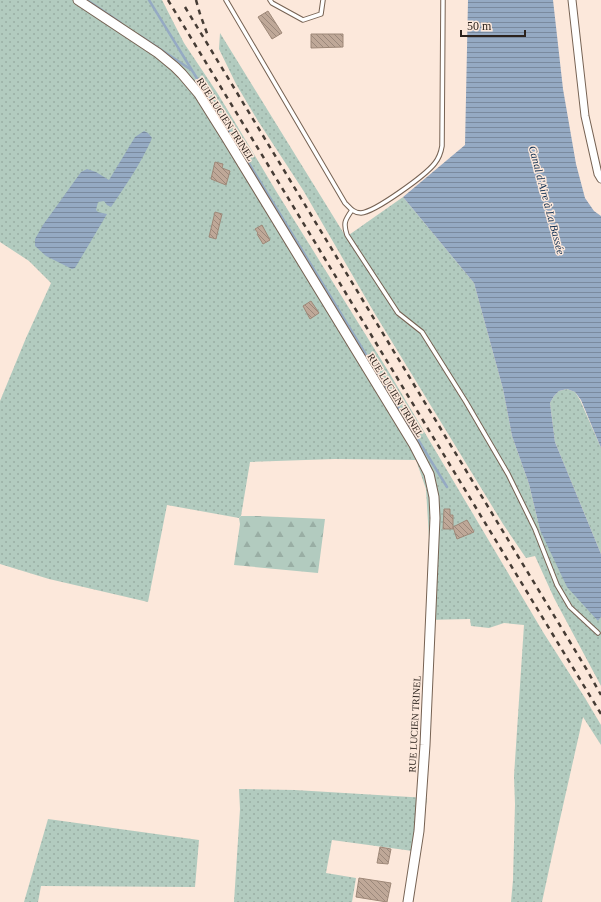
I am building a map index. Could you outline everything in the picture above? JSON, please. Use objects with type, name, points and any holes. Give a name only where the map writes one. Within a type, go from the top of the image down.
[{"type":"street","name":"RUE LUCIEN TRINEL","points":[[78,0],[158,53],[182,74],[198,94],[226,137],[410,438],[429,474],[434,497],[435,518],[425,745],[419,831],[408,902]]},
{"type":"street","points":[[572,0],[585,116],[598,174],[601,179]]},
{"type":"lane","points":[[226,0],[345,203],[352,210],[361,213],[396,195],[429,170],[436,163],[440,154],[442,146],[443,0]]},
{"type":"lane","points":[[270,0],[272,3],[303,20],[321,14],[323,0]]},
{"type":"lane","points":[[352,210],[344,223],[347,235],[398,313],[422,332],[466,402],[508,474],[535,529],[557,585],[570,607],[598,633]]},
{"type":"green space","points":[[0,0],[162,0],[184,43],[218,94],[276,191],[387,369],[543,632],[585,698],[601,725],[601,745],[583,717],[542,902],[511,902],[515,804],[514,776],[524,625],[504,623],[489,628],[471,626],[470,619],[426,620],[429,538],[426,489],[416,460],[335,459],[250,462],[241,516],[239,518],[167,505],[148,602],[49,579],[0,564],[0,401],[51,283],[29,261],[0,242]]},
{"type":"green space","points":[[220,33],[346,237],[403,197],[474,283],[503,389],[512,436],[529,484],[540,530],[598,620],[601,617],[601,686],[554,598],[535,556],[526,558],[503,524],[375,314],[303,190],[236,84],[219,49]]},
{"type":"green space","points":[[567,389],[575,392],[580,400],[601,448],[601,554],[555,442],[550,403],[559,391]]},
{"type":"green space","points":[[241,516],[325,519],[318,573],[234,565],[240,524],[239,518]]},
{"type":"green space","points":[[239,789],[295,790],[427,798],[420,852],[332,840],[326,873],[356,878],[352,902],[234,902],[240,809]]},
{"type":"green space","points":[[48,819],[199,840],[195,887],[41,886],[38,902],[24,902]]},
{"type":"water","name":"Canal d'Aire à La Bassée","points":[[468,0],[553,0],[563,89],[576,164],[585,198],[594,211],[601,216],[601,448],[581,400],[575,392],[567,389],[559,391],[550,403],[555,442],[601,554],[601,617],[598,621],[567,587],[540,530],[529,484],[512,436],[503,389],[474,283],[403,197],[465,145]]},
{"type":"water","points":[[144,131],[152,138],[148,147],[111,207],[104,201],[98,202],[96,210],[107,214],[75,268],[72,269],[46,256],[35,246],[35,239],[43,225],[81,172],[87,169],[96,172],[109,180],[135,137]]},
{"type":"building","points":[[268,11],[282,33],[272,39],[258,17]]},
{"type":"building","points":[[311,34],[343,34],[343,47],[311,48]]},
{"type":"building","points":[[215,162],[223,164],[222,168],[230,171],[226,185],[211,179]]},
{"type":"building","points":[[215,212],[222,214],[216,239],[209,237]]},
{"type":"building","points":[[262,225],[270,240],[263,244],[255,229]]},
{"type":"building","points":[[311,301],[319,313],[310,319],[303,306]]},
{"type":"building","points":[[444,509],[450,509],[450,515],[453,515],[453,529],[443,529]]},
{"type":"building","points":[[467,520],[474,532],[457,539],[453,527]]},
{"type":"building","points":[[380,847],[391,849],[388,864],[377,863]]},
{"type":"building","points":[[359,878],[391,883],[387,902],[356,897]]},
{"type":"waterway","points":[[87,0],[121,23]]},
{"type":"waterway","points":[[149,0],[447,487]]},
{"type":"waterway","points":[[139,35],[190,69]]},
{"type":"railway","points":[[168,0],[601,714]]},
{"type":"railway","points":[[196,0],[208,36]]},
{"type":"railway","points":[[185,7],[601,695]]}]
